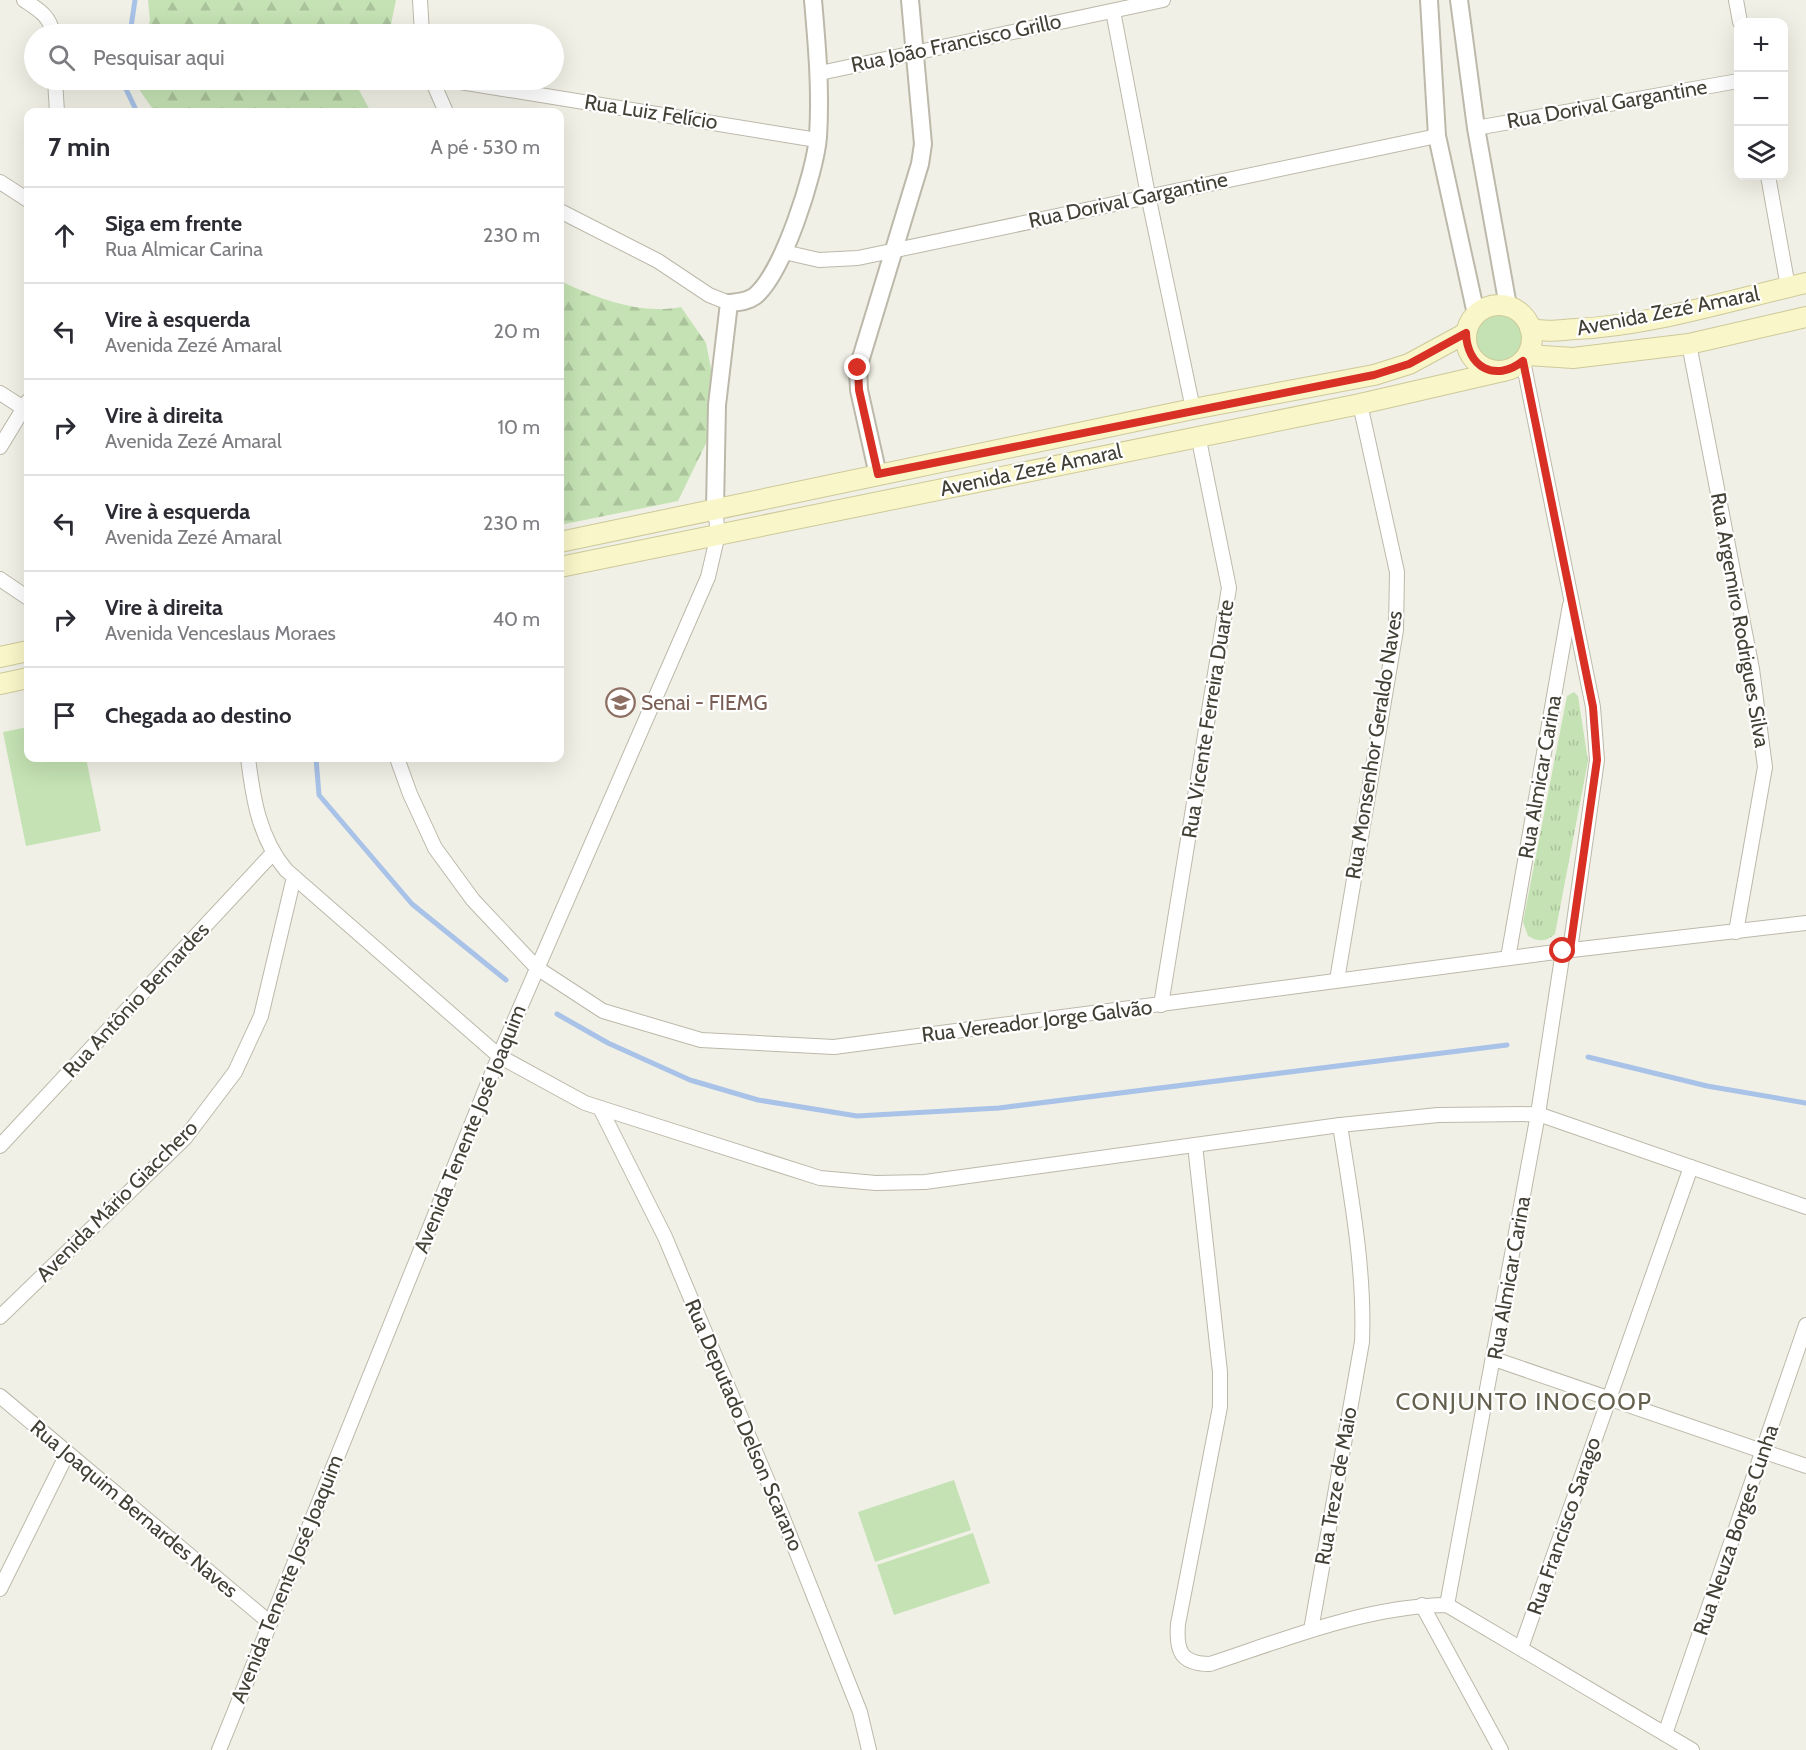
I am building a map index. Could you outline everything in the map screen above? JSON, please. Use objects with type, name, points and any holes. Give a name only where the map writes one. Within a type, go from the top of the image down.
[{"type":"main road","name":"Avenida Zezé Amaral","points":[[1530,328],[1542,332],[1596,329],[1692,311],[1797,285]]},
{"type":"main road","points":[[1503,371],[1491,371],[1475,361],[1466,346],[1466,333],[1476,314],[1486,308],[1508,306],[1523,315],[1530,328],[1532,343],[1526,358]]},
{"type":"main road","name":"Avenida Zezé Amaral","points":[[564,566],[1198,435],[1360,404],[1514,368],[1526,358],[1573,358],[1689,344],[1806,317]]},
{"type":"main road","name":"Avenida Zezé Amaral","points":[[564,541],[1193,409],[1374,375],[1409,364],[1466,333]]},
{"type":"main road","points":[[872,502],[879,481],[878,474]]},
{"type":"main road","points":[[0,657],[24,652]]},
{"type":"main road","points":[[0,684],[24,679]]},
{"type":"street","points":[[24,0],[42,12],[50,24]]},
{"type":"street","points":[[420,0],[421,24]]},
{"type":"street","points":[[564,212],[658,261],[709,296],[729,303],[745,301],[755,296],[764,286],[784,252],[799,210],[817,140],[820,73],[813,0]]},
{"type":"street","points":[[878,474],[859,390],[858,368],[920,164],[923,144],[910,0]]},
{"type":"street","name":"Rua João Francisco Grillo","points":[[820,73],[1163,0]]},
{"type":"street","points":[[1429,0],[1437,135],[1476,314]]},
{"type":"street","points":[[1460,0],[1476,128],[1508,306]]},
{"type":"street","points":[[1736,0],[1739,18]]},
{"type":"street","points":[[1113,10],[1148,195],[1193,409]]},
{"type":"street","name":"Rua Dorival Gargantine","points":[[1476,128],[1734,82]]},
{"type":"street","points":[[56,90],[57,108]]},
{"type":"street","points":[[436,90],[444,108]]},
{"type":"street","name":"Rua Luiz Felício","points":[[510,90],[817,140]]},
{"type":"street","name":"Rua Dorival Gargantine","points":[[784,252],[819,260],[858,258],[1437,135]]},
{"type":"street","points":[[1769,180],[1797,285]]},
{"type":"street","points":[[0,182],[24,197]]},
{"type":"street","points":[[715,509],[717,405],[729,303]]},
{"type":"street","name":"Rua Argemiro Rodrigues Silva","points":[[1689,344],[1752,669],[1765,767],[1736,932]]},
{"type":"street","name":"Rua Almicar Carina","points":[[1447,1605],[1539,1114],[1597,760],[1593,707],[1526,358]]},
{"type":"street","points":[[0,393],[24,405]]},
{"type":"street","name":"Rua Monsenhor Geraldo Naves","points":[[1337,980],[1396,630],[1396,572],[1360,404]]},
{"type":"street","points":[[0,447],[24,411]]},
{"type":"street","name":"Rua Vicente Ferreira Duarte","points":[[1161,1005],[1229,588],[1198,435]]},
{"type":"street","name":"Avenida Tenente José Joaquim","points":[[219,1750],[499,1056],[708,577],[718,534],[715,509]]},
{"type":"street","points":[[0,579],[24,595]]},
{"type":"street","name":"Rua Almicar Carina","points":[[1508,958],[1572,597]]},
{"type":"street","points":[[249,762],[254,805],[272,854],[294,877],[499,1056],[585,1103],[820,1178],[876,1183],[925,1182],[1340,1125],[1438,1114],[1539,1114],[1806,1207]]},
{"type":"street","name":"Rua Vereador Jorge Galvão","points":[[398,762],[410,794],[435,848],[473,900],[537,968],[603,1011],[701,1040],[834,1047],[1566,950],[1736,932],[1805,922]]},
{"type":"street","name":"Rua Antônio Bernardes","points":[[0,1146],[272,854]]},
{"type":"street","name":"Avenida Mário Giacchero","points":[[0,1317],[185,1138],[235,1072],[261,1016],[294,877]]},
{"type":"street","name":"Rua Deputado Delson Scarano","points":[[600,1108],[665,1237],[762,1467],[860,1712],[869,1750]]},
{"type":"street","name":"Rua Treze de Maio","points":[[1311,1630],[1362,1341],[1363,1307],[1355,1220],[1340,1125]]},
{"type":"street","points":[[1195,1145],[1220,1372],[1220,1407],[1178,1624],[1176,1643],[1186,1658],[1197,1664],[1210,1664],[1311,1630],[1422,1605],[1447,1605],[1692,1750]]},
{"type":"street","name":"Rua Francisco Sarago","points":[[1521,1648],[1691,1167]]},
{"type":"street","name":"Rua Neuza Borges Cunha","points":[[1665,1734],[1806,1325]]},
{"type":"street","points":[[1494,1359],[1806,1466]]},
{"type":"street","name":"Rua Joaquim Bernardes Naves","points":[[0,1396],[269,1622]]},
{"type":"street","points":[[0,1589],[67,1454]]},
{"type":"street","points":[[1422,1605],[1502,1750]]},
{"type":"green space","points":[[148,0],[396,0],[391,24],[149,24]]},
{"type":"green space","points":[[139,90],[359,90],[369,108],[152,108]]},
{"type":"green space","points":[[564,283],[603,299],[634,307],[665,309],[681,307],[706,343],[713,379],[712,431],[678,501],[564,524]]},
{"type":"green space","points":[[1493,308],[1505,308],[1520,316],[1528,331],[1528,343],[1520,358],[1505,366],[1493,366],[1478,358],[1470,343],[1470,331],[1478,316]]},
{"type":"green space","points":[[1574,692],[1578,696],[1588,761],[1555,934],[1548,939],[1539,940],[1528,936],[1523,922],[1567,696]]},
{"type":"green space","points":[[24,728],[24,762],[87,762],[101,831],[26,846],[3,732]]},
{"type":"green space","points":[[954,1480],[971,1530],[875,1562],[858,1512]]},
{"type":"green space","points":[[973,1533],[990,1583],[894,1615],[877,1565]]},
{"type":"waterway","points":[[131,24],[135,0]]},
{"type":"waterway","points":[[126,90],[135,108]]},
{"type":"waterway","points":[[316,762],[319,795],[412,904],[506,980]]},
{"type":"waterway","points":[[557,1014],[608,1043],[690,1080],[758,1100],[857,1116],[999,1108],[1507,1045]]},
{"type":"waterway","points":[[1588,1057],[1707,1086],[1806,1103]]},
{"type":"place","name":"Senai - FIEMG","points":[[620,703]]},
{"type":"district","name":"CONJUNTO INOCOOP","points":[[1524,1402]]},
{"type":"route","points":[[858,368],[859,390],[878,474],[1193,409],[1374,375],[1409,364],[1433,353],[1466,333],[1466,346],[1471,357],[1480,366],[1491,371],[1503,371],[1514,368],[1523,361],[1572,597],[1593,707],[1596,736],[1597,760],[1570,950],[1563,951]]}]
